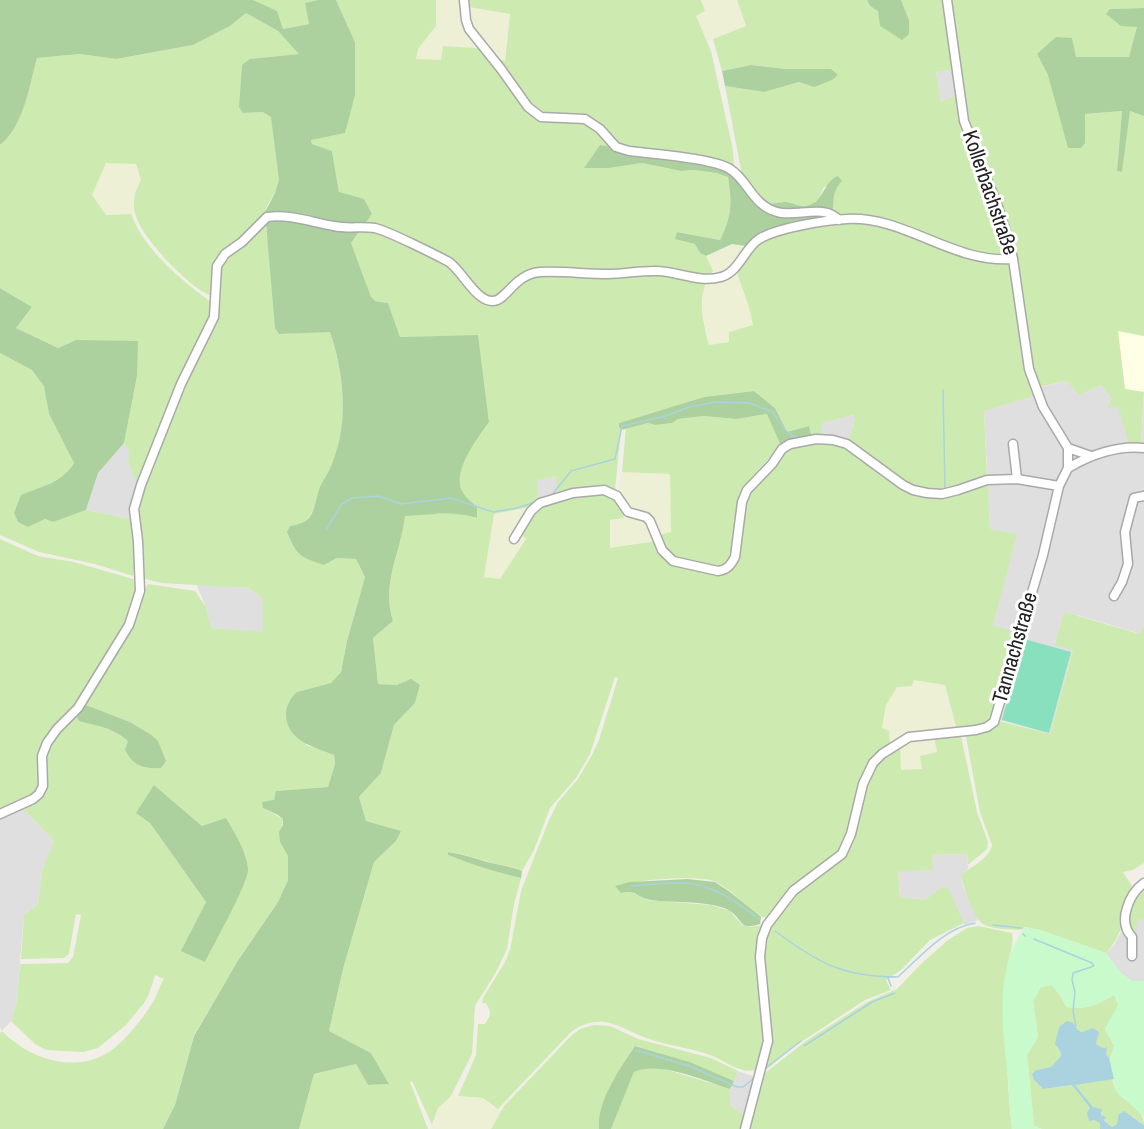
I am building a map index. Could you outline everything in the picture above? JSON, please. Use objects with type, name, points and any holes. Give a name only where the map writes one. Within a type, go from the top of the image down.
[{"type":"street","points":[[464,0],[469,29],[528,107],[541,117],[585,119],[600,129],[616,147],[629,151],[721,165],[739,176],[756,200],[778,213],[821,212],[834,214],[839,220]]},
{"type":"street","name":"Kollerbachstraße","points":[[947,0],[964,121],[997,204],[1013,259],[1032,378],[1042,407],[1068,448]]},
{"type":"street","points":[[0,814],[33,799],[43,786],[42,756],[47,743],[83,700],[129,625],[137,604],[140,579],[135,509],[141,485],[180,384],[214,316],[217,266],[225,254],[242,242],[267,217],[300,218],[348,228],[375,228],[449,262],[480,296],[489,301],[497,300],[516,282],[531,273],[610,274],[649,271],[705,279],[720,277],[732,272],[747,249],[758,240],[776,231],[839,220],[863,219],[885,224],[978,258],[1013,259]]},
{"type":"street","points":[[514,539],[531,511],[540,503],[573,493],[604,490],[617,496],[628,512],[646,517],[650,521],[662,550],[673,561],[718,571],[723,570],[731,564],[735,557],[742,502],[747,490],[772,464],[782,449],[790,444],[816,439],[847,444],[912,490],[942,494],[987,480],[1017,479],[1059,486]]},
{"type":"street","points":[[1013,444],[1017,479]]},
{"type":"street","points":[[1068,448],[1091,456]]},
{"type":"street","name":"Tannachstraße","points":[[744,1129],[768,1041],[760,957],[762,938],[767,925],[794,891],[842,854],[851,834],[863,784],[873,763],[882,754],[909,737],[976,730],[994,722],[1040,565],[1059,486],[1068,468],[1068,448]]},
{"type":"street","points":[[1068,468],[1091,456],[1122,448],[1144,448]]},
{"type":"street","points":[[1113,596],[1122,582],[1128,564],[1125,532],[1134,498],[1144,496]]},
{"type":"street","points":[[1132,956],[1132,937],[1126,925],[1128,907],[1132,895],[1144,883]]},
{"type":"shaded area","points":[[436,0],[467,0],[469,7],[510,14],[504,62],[476,48],[443,46],[441,60],[416,60],[418,49],[436,26]]},
{"type":"shaded area","points":[[701,0],[737,0],[746,26],[705,42],[695,16],[705,11]]},
{"type":"shaded area","points":[[955,69],[958,94],[941,103],[936,72]]},
{"type":"shaded area","points":[[106,163],[136,164],[141,180],[134,194],[135,214],[106,215],[92,195]]},
{"type":"shaded area","points":[[732,244],[746,246],[733,265],[751,306],[753,325],[730,342],[709,345],[702,309],[703,292],[713,271],[706,256]]},
{"type":"shaded area","points":[[1118,331],[1144,336],[1144,392],[1125,389]]},
{"type":"shaded area","points":[[1066,381],[1079,395],[1101,385],[1118,406],[1129,443],[1141,444],[1144,398],[1144,626],[1141,634],[1077,615],[1073,650],[1050,734],[993,718],[1015,638],[993,626],[1016,534],[990,529],[984,411],[1033,396],[1032,389]]},
{"type":"shaded area","points":[[853,415],[855,420],[848,441],[821,435],[821,423]]},
{"type":"shaded area","points":[[124,443],[130,452],[138,486],[131,519],[86,510],[98,473]]},
{"type":"shaded area","points":[[622,472],[670,474],[671,532],[661,540],[610,548],[610,519]]},
{"type":"shaded area","points":[[557,477],[558,494],[538,502],[536,480]]},
{"type":"shaded area","points":[[527,507],[534,508],[527,539],[500,579],[484,578],[494,513]]},
{"type":"shaded area","points":[[196,584],[249,588],[263,599],[263,633],[211,628],[206,607]]},
{"type":"shaded area","points":[[913,680],[945,685],[958,734],[922,769],[901,771],[890,743],[889,732],[882,729],[886,705],[897,686]]},
{"type":"shaded area","points":[[23,808],[55,841],[42,871],[38,904],[24,915],[16,1006],[11,1021],[2,1031],[0,1027],[0,817]]},
{"type":"shaded area","points":[[967,854],[968,869],[961,875],[963,886],[978,920],[964,925],[956,905],[940,888],[925,900],[900,897],[898,870],[932,870],[932,855]]},
{"type":"shaded area","points":[[1138,918],[1144,919],[1144,981],[1132,981],[1121,973],[1106,953],[1114,945],[1122,930],[1135,933]]},
{"type":"shaded area","points":[[738,1071],[755,1077],[745,1116],[730,1105],[730,1089]]},
{"type":"shaded area","points":[[451,1096],[483,1098],[501,1111],[491,1129],[431,1129],[438,1108]]},
{"type":"green space","points":[[0,0],[253,0],[277,11],[283,29],[309,24],[305,3],[336,0],[355,42],[355,95],[345,133],[311,140],[312,144],[332,151],[339,192],[364,199],[372,214],[351,243],[371,297],[375,301],[388,303],[400,337],[478,335],[489,422],[467,456],[460,477],[460,486],[464,494],[477,507],[477,518],[450,514],[405,516],[390,580],[390,607],[393,621],[373,638],[378,684],[397,685],[411,679],[420,685],[415,703],[394,725],[381,773],[359,797],[366,821],[401,831],[396,841],[374,862],[343,969],[329,1031],[371,1053],[389,1084],[368,1085],[356,1064],[314,1074],[299,1129],[163,1129],[175,1105],[194,1036],[237,962],[278,902],[288,880],[288,856],[280,842],[279,832],[283,819],[263,808],[262,802],[274,800],[276,791],[328,787],[335,764],[334,755],[296,736],[287,723],[286,711],[289,702],[297,692],[331,683],[341,672],[365,577],[356,559],[337,558],[324,565],[304,557],[297,551],[287,532],[290,526],[305,521],[312,513],[320,487],[333,462],[342,427],[341,378],[330,332],[279,334],[275,328],[265,212],[279,180],[271,117],[263,112],[243,113],[239,107],[242,65],[250,59],[299,54],[278,31],[246,13],[230,26],[193,45],[116,59],[80,54],[37,58],[20,117],[8,137],[0,145]]},
{"type":"green space","points":[[253,0],[318,0],[306,3],[309,24],[283,29]]},
{"type":"green space","points":[[336,0],[436,0],[436,26],[418,49],[416,59],[441,60],[443,46],[476,48],[488,54],[533,114],[585,121],[599,130],[608,146],[600,145],[585,168],[609,168],[642,163],[681,171],[716,173],[728,177],[730,210],[720,240],[678,232],[676,239],[696,244],[700,253],[706,256],[713,271],[710,276],[540,269],[490,299],[482,294],[463,271],[364,225],[339,192],[332,151],[312,144],[311,139],[345,133],[355,42]]},
{"type":"green space","points":[[467,0],[701,0],[705,11],[696,16],[711,51],[733,150],[734,168],[629,148],[618,144],[594,121],[550,116],[535,111],[496,58],[505,61],[510,14],[469,7]]},
{"type":"green space","points":[[737,0],[867,0],[902,39],[909,20],[901,0],[945,0],[955,69],[936,72],[941,102],[958,94],[1009,252],[1006,257],[978,255],[864,217],[841,215],[832,204],[836,187],[842,181],[824,187],[819,198],[812,205],[800,206],[786,202],[771,204],[758,195],[756,196],[742,175],[725,86],[764,92],[799,82],[786,69],[751,65],[722,71],[713,39],[746,26]]},
{"type":"green space","points":[[867,0],[901,0],[909,20],[909,34],[902,40],[880,26],[878,11],[870,6]]},
{"type":"green space","points":[[949,0],[1144,0],[1144,8],[1111,9],[1137,26],[1130,57],[1037,54],[1048,75],[1085,114],[1122,111],[1117,171],[1130,111],[1144,116],[1144,336],[1118,331],[1125,389],[1144,392],[1141,444],[1129,444],[1118,407],[1107,408],[1112,399],[1101,385],[1079,395],[1066,381],[1038,387],[1032,368],[1015,259],[968,120]]},
{"type":"green space","points":[[1144,8],[1144,116],[1130,111],[1122,172],[1117,171],[1122,111],[1085,114],[1085,143],[1081,148],[1068,148],[1048,75],[1037,54],[1056,37],[1072,38],[1076,57],[1129,57],[1137,27],[1121,26],[1106,14],[1110,9]]},
{"type":"green space","points":[[246,13],[278,31],[300,54],[250,59],[243,113],[264,112],[271,116],[279,158],[279,182],[266,208],[265,216],[224,253],[213,293],[209,295],[200,290],[178,272],[156,248],[140,225],[134,206],[135,193],[141,180],[136,164],[106,163],[92,195],[106,215],[131,214],[141,235],[156,253],[181,278],[212,303],[213,308],[138,486],[128,461],[130,452],[124,443],[137,376],[76,340],[58,348],[16,328],[32,307],[0,288],[0,145],[8,137],[20,117],[37,58],[80,54],[116,59],[193,45],[230,26]]},
{"type":"green space","points":[[751,65],[786,69],[831,69],[838,75],[814,87],[799,82],[764,92],[725,86],[722,71]]},
{"type":"green space","points":[[600,145],[617,151],[678,158],[709,165],[735,176],[751,198],[758,195],[771,204],[786,202],[803,206],[814,203],[830,182],[838,176],[842,181],[835,191],[833,224],[775,235],[746,246],[732,244],[706,256],[700,253],[695,244],[675,239],[677,232],[720,240],[730,210],[728,177],[716,173],[681,171],[642,163],[609,168],[584,168]]},
{"type":"green space","points":[[265,221],[280,334],[330,331],[335,346],[341,378],[342,428],[334,459],[312,511],[302,524],[324,565],[337,558],[356,559],[365,577],[341,672],[331,683],[297,692],[306,745],[334,755],[335,764],[328,787],[277,791],[274,800],[263,808],[283,819],[280,842],[288,856],[288,880],[278,902],[237,962],[194,1035],[175,1105],[163,1129],[0,1129],[0,1033],[2,1031],[28,1051],[43,1057],[59,1062],[75,1063],[90,1060],[105,1054],[129,1034],[149,1008],[164,979],[155,975],[144,1003],[126,1025],[98,1048],[83,1052],[46,1050],[35,1044],[11,1021],[16,1006],[20,964],[68,963],[73,957],[81,915],[76,914],[69,954],[64,958],[21,959],[24,915],[38,904],[42,871],[54,841],[23,808],[40,795],[44,757],[53,737],[76,715],[99,724],[128,741],[150,734],[130,722],[86,705],[89,694],[148,584],[195,591],[206,607],[211,628],[263,632],[263,599],[249,588],[161,583],[142,578],[137,509],[168,419],[215,317],[218,275],[222,261]],"holes":[[[154,785],[202,826],[236,900],[182,951],[206,902],[150,823]]]},
{"type":"green space","points":[[845,221],[861,222],[890,229],[968,258],[1009,263],[1034,396],[984,411],[987,477],[946,489],[916,488],[905,484],[848,441],[855,420],[853,415],[822,423],[821,435],[812,438],[809,426],[787,432],[775,408],[754,391],[704,397],[619,423],[621,430],[615,490],[599,488],[558,494],[556,477],[537,480],[538,502],[529,507],[494,514],[484,577],[500,579],[526,539],[521,534],[534,508],[560,498],[593,492],[609,494],[625,512],[623,518],[610,520],[610,548],[656,541],[667,557],[681,566],[717,573],[724,572],[737,558],[744,502],[749,491],[785,452],[816,442],[832,441],[846,446],[859,453],[912,493],[946,497],[988,482],[990,529],[1017,534],[993,626],[1010,630],[1009,636],[1015,638],[990,723],[976,729],[957,730],[945,685],[914,680],[912,686],[897,687],[886,705],[882,728],[889,731],[890,743],[872,761],[861,783],[848,834],[840,852],[793,890],[768,918],[753,911],[730,891],[714,881],[692,878],[665,879],[616,886],[621,892],[629,891],[647,900],[711,905],[730,911],[742,925],[750,927],[764,925],[760,939],[759,968],[766,1041],[763,1057],[757,1068],[749,1071],[743,1070],[715,1057],[652,1040],[610,1023],[594,1022],[570,1033],[498,1109],[483,1098],[458,1096],[476,1055],[478,1024],[485,1024],[490,1016],[486,1003],[482,1003],[483,998],[510,950],[521,891],[549,820],[558,802],[578,779],[599,740],[618,678],[615,677],[590,754],[576,778],[550,808],[534,850],[522,871],[448,852],[448,855],[466,862],[521,878],[514,904],[507,949],[475,1006],[472,1054],[451,1096],[438,1108],[432,1125],[412,1081],[410,1082],[428,1129],[299,1129],[314,1074],[356,1064],[368,1085],[389,1084],[371,1053],[329,1031],[343,969],[374,862],[396,841],[401,831],[366,821],[359,797],[381,773],[394,725],[415,703],[420,686],[411,680],[397,685],[378,684],[373,638],[393,621],[390,607],[390,580],[405,515],[461,513],[477,518],[477,507],[464,494],[460,486],[460,477],[467,456],[489,422],[478,336],[400,337],[388,303],[371,298],[351,243],[360,231],[376,231],[390,236],[447,265],[490,305],[499,303],[518,283],[532,275],[628,276],[649,273],[707,281],[702,304],[709,345],[729,342],[729,332],[753,325],[736,270],[752,248],[759,242],[779,233]]},
{"type":"green space","points":[[0,288],[32,307],[16,328],[58,348],[76,340],[138,341],[137,376],[124,443],[98,473],[86,510],[53,522],[45,519],[28,527],[18,522],[14,513],[21,495],[58,479],[74,463],[49,414],[44,386],[32,370],[0,353]]},
{"type":"green space","points":[[0,353],[32,370],[45,386],[49,414],[74,463],[68,473],[49,484],[28,527],[45,519],[53,522],[86,510],[131,519],[136,555],[133,576],[95,564],[39,552],[0,535]]},
{"type":"green space","points":[[754,391],[775,408],[787,432],[809,426],[812,438],[782,448],[767,414],[736,419],[703,416],[678,419],[672,423],[655,425],[648,423],[621,430],[619,427],[619,423],[704,397]]},
{"type":"green space","points":[[768,414],[781,445],[751,478],[746,489],[733,557],[722,569],[679,562],[667,555],[659,535],[671,532],[670,474],[622,472],[626,428],[648,423],[655,425],[672,423],[678,419],[703,416],[736,419]]},
{"type":"green space","points":[[0,539],[38,556],[74,562],[133,579],[138,583],[126,624],[76,706],[44,742],[41,786],[31,798],[0,812]]},
{"type":"green space","points":[[1064,612],[1140,634],[1144,626],[1144,863],[1133,870],[1123,872],[1134,889],[1120,931],[1106,953],[1040,930],[1025,927],[1022,930],[1002,929],[983,924],[966,894],[961,875],[984,858],[992,845],[980,812],[966,737],[968,734],[989,730],[999,721],[1050,734],[1073,650],[1055,645]]},
{"type":"green space","points":[[1024,639],[1071,652],[1049,733],[1002,720]]},
{"type":"green space","points":[[86,705],[130,722],[150,734],[158,741],[166,761],[161,768],[149,768],[135,763],[125,750],[128,741],[110,730],[79,721],[76,715]]},
{"type":"green space","points":[[958,734],[961,736],[977,812],[988,842],[987,849],[968,865],[967,854],[932,855],[933,870],[898,871],[900,897],[925,900],[940,888],[948,887],[964,923],[930,940],[901,970],[886,980],[891,990],[865,1000],[795,1046],[762,1073],[768,1051],[762,957],[768,928],[795,893],[839,860],[875,764],[900,744],[901,770],[922,769],[920,756],[937,752],[934,737]]},
{"type":"green space","points":[[154,785],[202,826],[226,818],[245,855],[248,869],[243,887],[205,962],[181,951],[206,902],[150,823],[136,813]]},
{"type":"green space","points":[[448,852],[518,869],[522,871],[521,878],[466,862],[448,855]]},
{"type":"green space","points":[[688,879],[715,882],[761,917],[760,924],[748,926],[742,924],[734,914],[722,907],[703,903],[647,899],[631,892],[621,893],[615,886],[630,882]]},
{"type":"green space","points":[[1144,885],[1144,919],[1138,919],[1135,934],[1130,932],[1128,925],[1129,913]]},
{"type":"green space","points":[[978,926],[1012,933],[1013,942],[1007,969],[1006,1009],[1007,1069],[1012,1129],[748,1129],[760,1077],[806,1041],[867,1002],[897,989],[948,940],[967,928]]},
{"type":"green space","points":[[1025,927],[1106,953],[1121,973],[1132,981],[1144,981],[1144,1117],[1116,1091],[1110,1066],[1114,1046],[1105,1029],[1118,1005],[1114,995],[1092,1006],[1066,1007],[1052,985],[1041,987],[1033,1002],[1038,1037],[1027,1055],[1034,1126],[1042,1129],[1012,1129],[1003,1032],[1003,995],[1009,960],[1015,943]]},
{"type":"green space","points":[[1052,985],[1067,1007],[1092,1006],[1114,994],[1119,1005],[1105,1029],[1114,1046],[1111,1064],[1113,1083],[1118,1093],[1141,1115],[1144,1125],[1132,1116],[1119,1118],[1117,1124],[1112,1127],[1104,1119],[1106,1117],[1101,1115],[1099,1108],[1093,1108],[1074,1085],[1111,1073],[1109,1058],[1105,1054],[1107,1047],[1103,1048],[1096,1044],[1099,1032],[1093,1028],[1082,1032],[1076,1026],[1059,1027],[1057,1048],[1061,1056],[1051,1067],[1036,1070],[1032,1074],[1034,1080],[1043,1089],[1072,1085],[1090,1108],[1094,1120],[1101,1123],[1100,1129],[1042,1129],[1034,1126],[1027,1055],[1038,1037],[1033,1001],[1041,987]]},
{"type":"green space","points":[[594,1025],[610,1026],[638,1039],[711,1058],[738,1071],[734,1081],[690,1062],[636,1046],[599,1121],[599,1129],[491,1129],[504,1106],[571,1036],[580,1029]]},
{"type":"green space","points":[[635,1046],[690,1062],[734,1081],[730,1089],[668,1070],[656,1068],[634,1072],[611,1129],[599,1129],[599,1118],[606,1096],[616,1075]]},
{"type":"green space","points":[[644,1067],[668,1070],[730,1089],[730,1105],[745,1116],[742,1129],[611,1129],[634,1072]]},
{"type":"water","points":[[1067,1021],[1073,1023],[1082,1032],[1093,1028],[1099,1032],[1096,1044],[1103,1048],[1107,1047],[1106,1054],[1114,1079],[1075,1085],[1093,1107],[1102,1109],[1101,1115],[1106,1117],[1104,1120],[1112,1127],[1117,1124],[1119,1114],[1124,1111],[1144,1125],[1144,1129],[1100,1129],[1100,1123],[1094,1120],[1089,1121],[1087,1113],[1090,1108],[1072,1085],[1043,1089],[1034,1080],[1032,1074],[1036,1070],[1051,1067],[1061,1056],[1055,1044],[1059,1027]]},
{"type":"waterway","points":[[943,390],[945,488]]},
{"type":"waterway","points":[[551,496],[571,471],[615,459],[622,426],[666,416],[689,407],[716,402],[749,403],[773,412],[787,432],[800,438]]},
{"type":"waterway","points":[[326,530],[342,504],[352,498],[378,496],[401,504],[451,498],[493,512],[535,502]]},
{"type":"waterway","points":[[632,886],[676,883],[702,886],[739,904],[759,919]]},
{"type":"waterway","points":[[775,931],[818,960],[832,966],[862,974],[898,977],[943,937],[975,923]]},
{"type":"waterway","points":[[993,925],[1021,928]]},
{"type":"waterway","points":[[1034,939],[1092,963],[1094,966],[1073,973],[1075,992],[1073,1011],[1076,1026]]},
{"type":"waterway","points":[[888,978],[891,986]]},
{"type":"waterway","points":[[804,1046],[872,1002],[895,993]]},
{"type":"waterway","points":[[763,1070],[801,1041]]},
{"type":"waterway","points":[[635,1050],[689,1066],[737,1087],[743,1087],[753,1079]]}]
